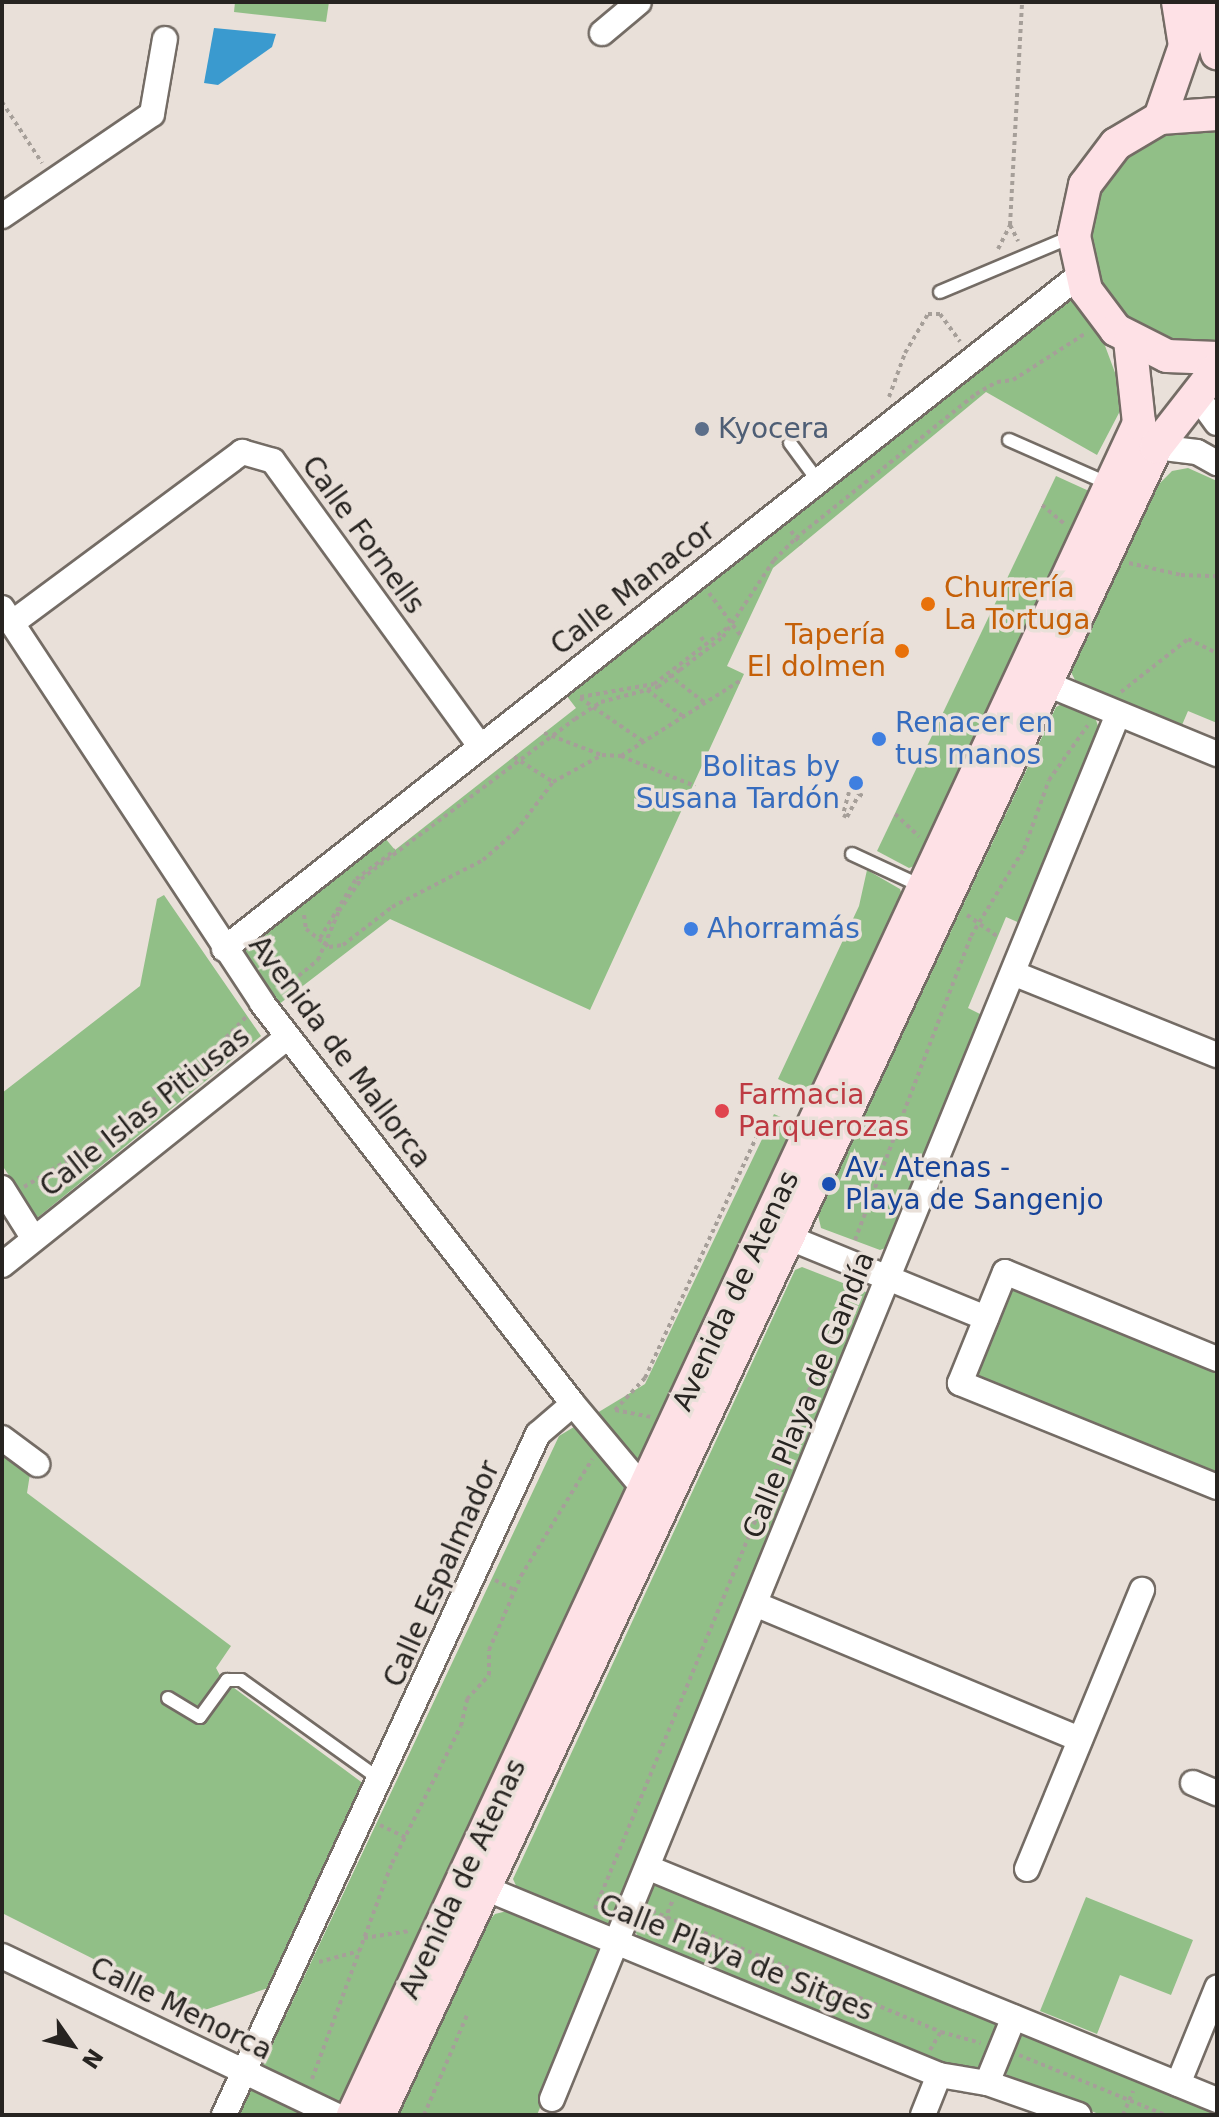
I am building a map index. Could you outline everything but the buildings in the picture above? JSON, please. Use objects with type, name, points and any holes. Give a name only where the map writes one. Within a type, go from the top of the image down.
[{"type":"main road","points":[[1160,118],[1185,46],[1178,2]]},
{"type":"main road","points":[[1204,2],[1217,53]]},
{"type":"main road","points":[[1217,114],[1160,118],[1126,136],[1098,163],[1077,210],[1074,236],[1080,275],[1095,305],[1130,340],[1167,356],[1217,358]]},
{"type":"main road","points":[[1130,340],[1148,435]]},
{"type":"main road","name":"Avenida de Atenas","points":[[944,899],[1109,484],[1148,435],[1217,369]]},
{"type":"main road","name":"Avenida de Atenas","points":[[379,2115],[475,1884],[778,1233],[1047,684],[1148,435]]},
{"type":"main road","name":"Avenida de Atenas","points":[[353,2115],[475,1884]]},
{"type":"street","points":[[602,33],[639,2]]},
{"type":"street","points":[[2,216],[152,114],[165,39]]},
{"type":"street","name":"Calle Manacor","points":[[224,949],[1080,275]]},
{"type":"street","points":[[1195,393],[1217,423]]},
{"type":"street","points":[[1148,435],[1197,452],[1217,463]]},
{"type":"street","name":"Calle Fornells","points":[[7,616],[242,452],[273,461],[480,746]]},
{"type":"street","name":"Avenida de Mallorca","points":[[7,616],[262,1003],[573,1404],[656,1495]]},
{"type":"street","points":[[1047,684],[1217,754]]},
{"type":"street","name":"Calle Playa de Gandía","points":[[552,2099],[1013,973],[1109,710]]},
{"type":"street","points":[[1013,973],[1217,1055]]},
{"type":"street","name":"Calle Islas Pitiusas","points":[[2,1265],[288,1037]]},
{"type":"street","points":[[5,1193],[34,1239]]},
{"type":"street","points":[[778,1233],[986,1318]]},
{"type":"street","points":[[1217,1359],[1005,1272],[960,1383],[1217,1487]]},
{"type":"street","name":"Calle Espalmador","points":[[224,2115],[382,1781],[538,1434],[573,1404]]},
{"type":"street","points":[[2,1438],[37,1464]]},
{"type":"street","points":[[1027,1869],[1142,1590]]},
{"type":"street","points":[[755,1604],[1080,1739]]},
{"type":"street","points":[[1193,1783],[1217,1793]]},
{"type":"street","name":"Calle Playa de Sitges","points":[[649,1868],[1217,2100]]},
{"type":"street","name":"Calle Playa de Sitges","points":[[475,1884],[939,2075],[987,2083],[1079,2115]]},
{"type":"street","name":"Calle Menorca","points":[[2,1956],[335,2115]]},
{"type":"street","points":[[1178,2084],[1217,1988]]},
{"type":"street","points":[[987,2083],[1014,2017]]},
{"type":"street","points":[[923,2115],[939,2075]]},
{"type":"lane","points":[[940,292],[1074,236]]},
{"type":"lane","points":[[1009,440],[1109,484]]},
{"type":"lane","points":[[790,443],[818,481]]},
{"type":"lane","points":[[852,854],[944,899]]},
{"type":"lane","points":[[168,1698],[200,1717],[227,1680],[241,1680],[382,1781]]},
{"type":"path","points":[[995,255],[1010,225],[1022,2]]},
{"type":"path","points":[[2,102],[53,180]]},
{"type":"path","points":[[1010,225],[1020,245]]},
{"type":"path","points":[[893,422],[884,410],[905,353],[928,314],[940,314],[964,347]]},
{"type":"path","points":[[322,940],[361,879],[593,708],[647,690],[669,675],[732,624],[774,560],[796,538],[976,394],[1047,360],[1078,334],[1090,332],[1098,338]]},
{"type":"path","points":[[1042,505],[1071,532]]},
{"type":"path","points":[[784,521],[801,545]]},
{"type":"path","points":[[1122,561],[1149,570],[1217,576]]},
{"type":"path","points":[[703,585],[741,636]]},
{"type":"path","points":[[570,699],[640,686],[669,675],[732,624]]},
{"type":"path","points":[[701,637],[706,644]]},
{"type":"path","points":[[855,1240],[979,924],[1024,849],[1049,780],[1071,743],[1188,639],[1217,653]]},
{"type":"path","points":[[669,675],[705,703]]},
{"type":"path","points":[[621,756],[741,680]]},
{"type":"path","points":[[640,686],[684,717]]},
{"type":"path","points":[[578,697],[644,742]]},
{"type":"path","points":[[544,733],[602,755],[621,756],[695,786]]},
{"type":"path","points":[[302,903],[306,929],[329,947],[343,945],[392,907],[483,860],[516,831],[553,782],[602,755]]},
{"type":"path","points":[[514,757],[553,782]]},
{"type":"path","points":[[849,792],[843,815],[847,817],[859,794],[865,797]]},
{"type":"path","points":[[895,814],[927,842]]},
{"type":"path","points":[[5,1193],[115,1131],[262,1003],[318,960],[322,940],[356,879],[395,850]]},
{"type":"path","points":[[944,899],[998,937]]},
{"type":"path","points":[[739,1116],[789,1140]]},
{"type":"path","points":[[615,1410],[645,1378],[761,1127]]},
{"type":"path","points":[[591,1920],[852,1286]]},
{"type":"path","points":[[599,1409],[660,1419]]},
{"type":"path","points":[[309,2086],[364,1938],[406,1837],[461,1726],[467,1699],[489,1675],[489,1650],[515,1590],[589,1469],[596,1449]]},
{"type":"path","points":[[489,1577],[515,1590]]},
{"type":"path","points":[[375,1822],[406,1837]]},
{"type":"path","points":[[654,1945],[678,1889]]},
{"type":"path","points":[[645,1909],[941,2032],[991,2046]]},
{"type":"path","points":[[364,1938],[417,1930]]},
{"type":"path","points":[[313,1964],[359,1951]]},
{"type":"path","points":[[424,2115],[467,2015]]},
{"type":"path","points":[[1012,2052],[1165,2115]]},
{"type":"path","points":[[1123,2115],[1139,2077]]},
{"type":"green space","points":[[235,2],[329,2],[326,22],[234,12]]},
{"type":"green space","points":[[1191,124],[1217,125],[1217,347],[1186,348],[1116,314],[1089,263],[1090,204],[1136,142]]},
{"type":"green space","points":[[1070,294],[1101,335],[1120,386],[1120,411],[1097,455],[986,392],[773,568],[727,666],[744,674],[590,1010],[390,919],[278,1005],[243,949],[385,838],[395,850],[576,708],[566,695],[572,688]]},
{"type":"green space","points":[[1188,468],[1217,481],[1217,723],[1188,711],[1182,725],[1113,699],[1075,680],[1071,672],[1157,486],[1172,471]]},
{"type":"green space","points":[[1056,476],[1089,491],[917,865],[909,868],[877,851]]},
{"type":"green space","points":[[1062,704],[1095,717],[1099,729],[1022,924],[1006,917],[968,1008],[984,1016],[891,1246],[880,1250],[821,1228],[818,1215],[1056,707]]},
{"type":"green space","points":[[867,870],[900,889],[902,895],[810,1094],[778,1079],[859,906]]},
{"type":"green space","points":[[164,895],[261,1036],[37,1218],[2,1165],[2,1093],[140,986],[157,899]]},
{"type":"green space","points":[[774,1114],[796,1124],[337,2115],[239,2115],[559,1436],[645,1384]]},
{"type":"green space","points":[[802,1267],[871,1294],[615,1921],[604,1925],[518,1890],[513,1879],[795,1270]]},
{"type":"green space","points":[[1010,1286],[1217,1370],[1217,1476],[973,1377]]},
{"type":"green space","points":[[2,1453],[30,1474],[27,1493],[231,1646],[216,1668],[222,1679],[364,1784],[268,1988],[199,2012],[2,1913]]},
{"type":"green space","points":[[664,1883],[992,2018],[999,2028],[981,2071],[965,2077],[641,1940],[633,1929],[652,1886]]},
{"type":"green space","points":[[1086,1897],[1193,1940],[1171,1995],[1120,1975],[1097,2034],[1040,2011]]},
{"type":"green space","points":[[507,1911],[598,1946],[603,1955],[537,2115],[396,2115],[483,1927],[495,1914]]},
{"type":"green space","points":[[1028,2032],[1217,2110],[1217,2115],[1101,2115],[1009,2078],[1003,2068],[1017,2036]]},
{"type":"water","points":[[214,28],[276,34],[272,47],[218,85],[204,83]]},
{"type":"place","name":"Kyocera","points":[[702,429]]},
{"type":"place","name":"Churrería La Tortuga","points":[[928,604]]},
{"type":"place","name":"Tapería El dolmen","points":[[902,651]]},
{"type":"place","name":"Renacer en tus manos","points":[[879,739]]},
{"type":"place","name":"Bolitas by Susana Tardón","points":[[856,783]]},
{"type":"place","name":"Ahorramás","points":[[691,929]]},
{"type":"place","name":"Farmacia Parquerozas","points":[[722,1111]]},
{"type":"place","name":"Av. Atenas - Playa de Sangenjo","points":[[829,1184]]}]
